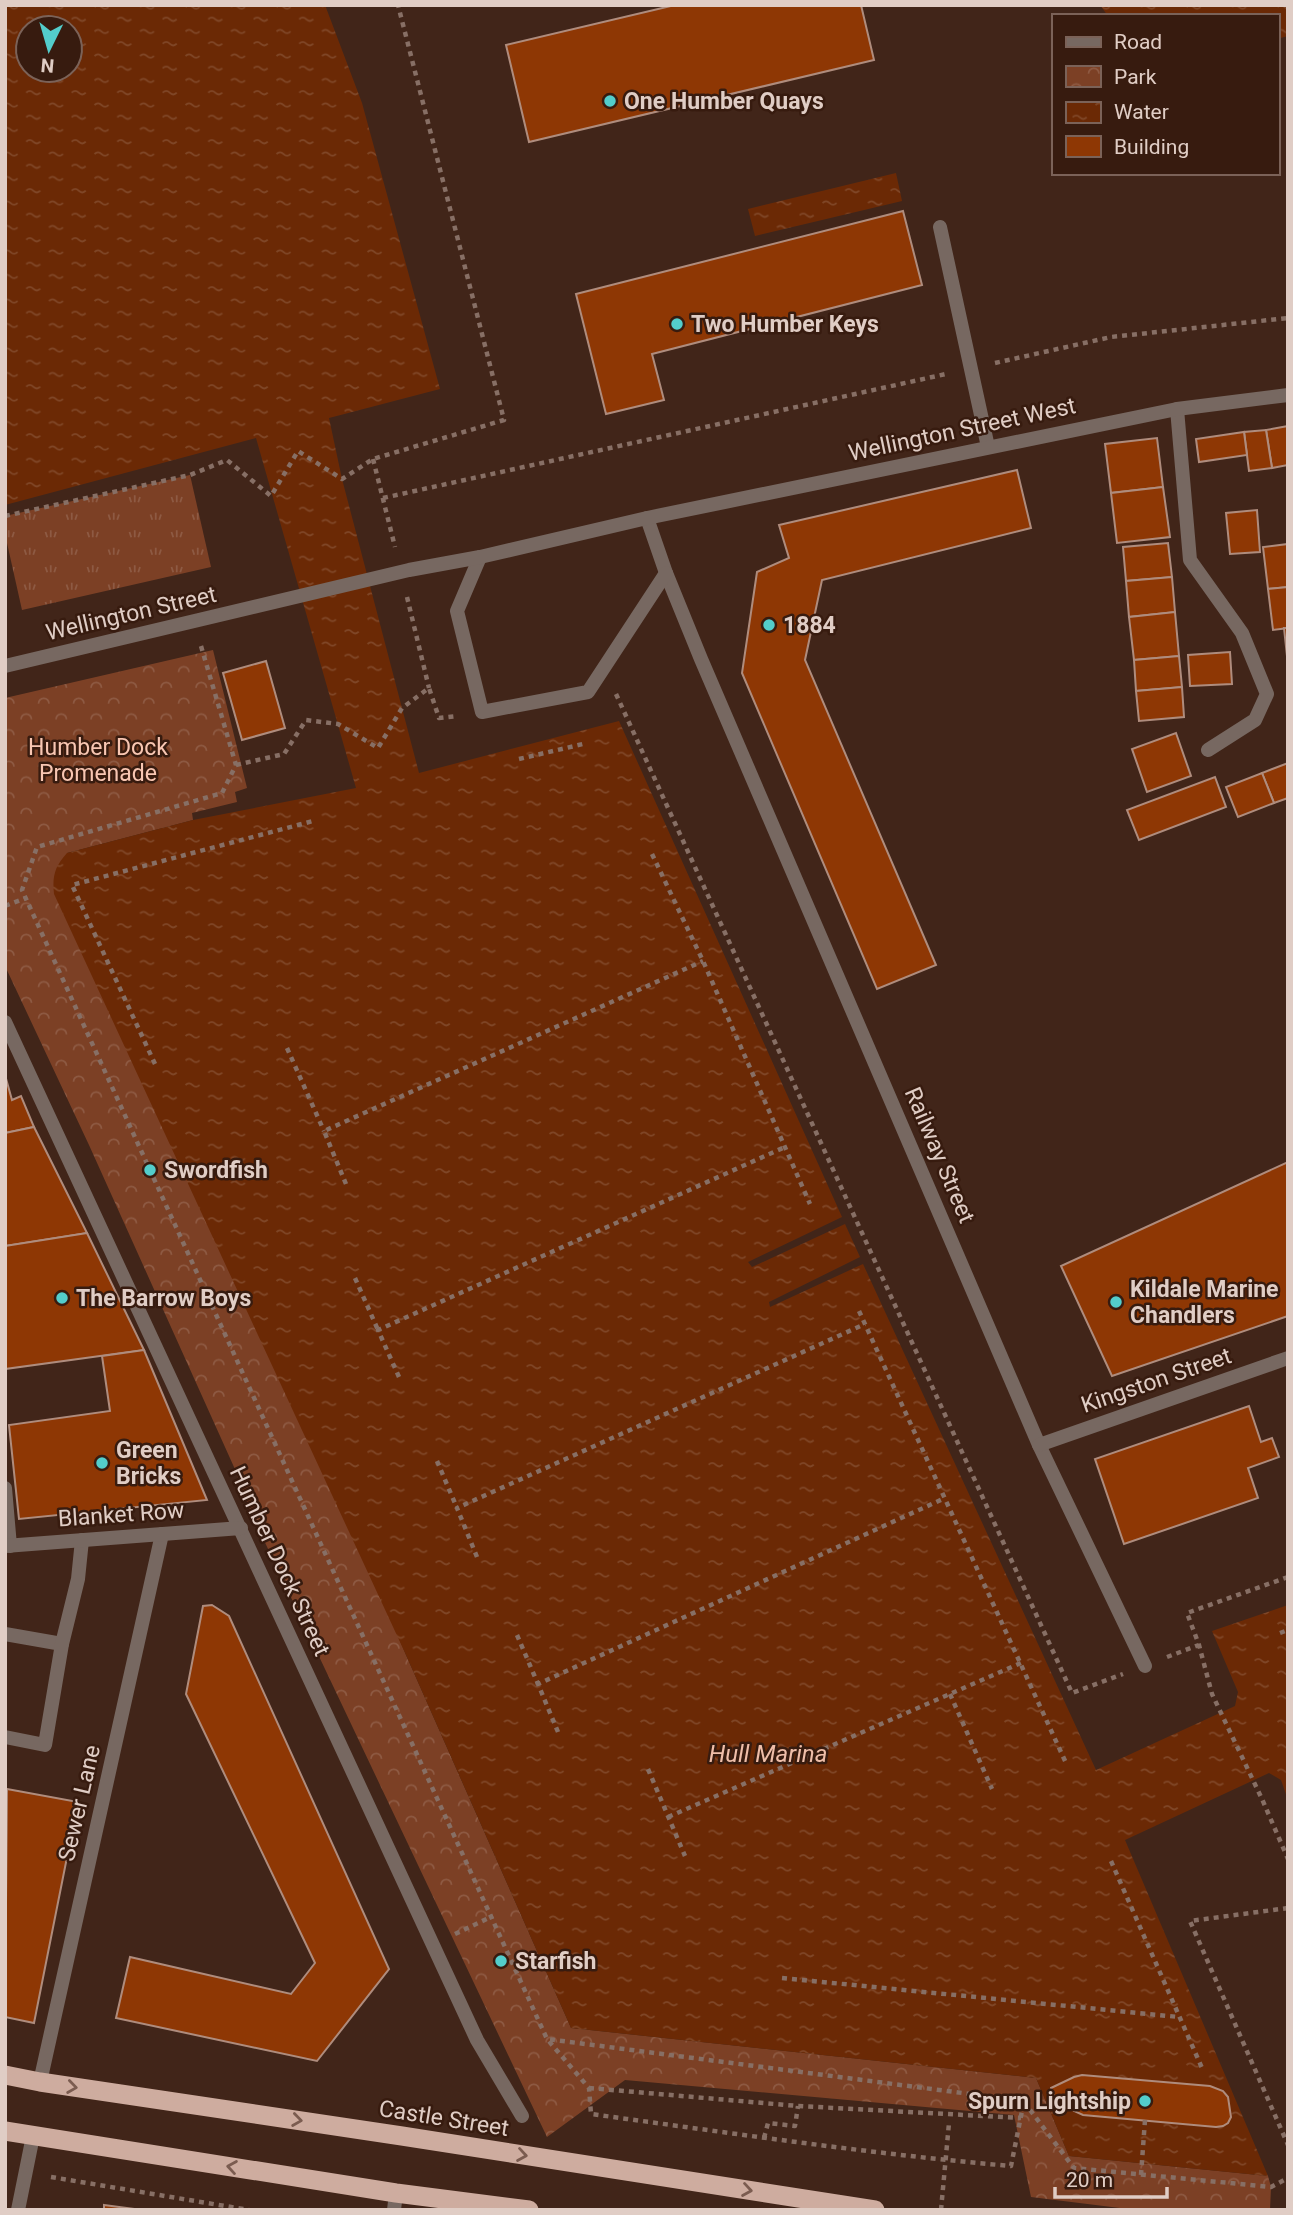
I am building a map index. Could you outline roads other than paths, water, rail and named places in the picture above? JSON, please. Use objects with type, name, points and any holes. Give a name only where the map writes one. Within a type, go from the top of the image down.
[{"type":"highway","name":"Castle Street","points":[[5,2075],[875,2210]]},
{"type":"highway","points":[[5,2131],[434,2210]]},
{"type":"highway","points":[[395,2201],[529,2210]]},
{"type":"street","points":[[940,228],[988,446]]},
{"type":"street","name":"Wellington Street West","points":[[274,603],[396,574],[988,446],[1177,409],[1288,395]]},
{"type":"street","points":[[1177,409],[1190,560],[1242,633],[1267,694],[1255,720],[1208,750]]},
{"type":"street","points":[[480,557],[457,611],[482,712],[589,692],[666,573],[647,519]]},
{"type":"street","name":"Railway Street","points":[[666,573],[1040,1444],[1144,1666]]},
{"type":"street","name":"Wellington Street","points":[[5,666],[274,603]]},
{"type":"street","name":"Humber Dock Street","points":[[5,1022],[432,1945],[477,2040],[522,2116]]},
{"type":"street","name":"Kingston Street","points":[[1040,1444],[1288,1358]]},
{"type":"street","points":[[5,1488],[8,1546]]},
{"type":"street","name":"Blanket Row","points":[[8,1546],[241,1528]]},
{"type":"street","name":"Sewer Lane","points":[[40,2082],[162,1534]]},
{"type":"street","points":[[5,1737],[45,1745],[62,1644],[78,1579],[82,1540]]},
{"type":"street","points":[[5,1634],[62,1644]]},
{"type":"street","points":[[18,2210],[33,2136]]},
{"type":"water","name":"Hull Marina","points":[[5,5],[325,5],[362,103],[440,389],[329,418],[342,479],[419,773],[619,721],[842,1217],[748,1262],[752,1267],[845,1224],[860,1257],[769,1302],[770,1307],[863,1264],[1096,1770],[1235,1706],[1238,1692],[1212,1631],[1288,1605],[1288,1800],[1281,1780],[1269,1773],[1125,1840],[1268,2176],[1069,2156],[1036,2078],[571,2028],[406,1655],[54,894],[55,872],[67,853],[193,820],[356,788],[256,438],[5,505]]},
{"type":"water","points":[[1100,5],[1288,5],[1288,36],[1279,38],[1279,14],[1107,14]]},
{"type":"water","points":[[896,173],[902,201],[755,236],[748,209]]},
{"type":"place","name":"One Humber Quays","points":[[610,101]]},
{"type":"place","name":"Two Humber Keys","points":[[677,324]]},
{"type":"place","name":"1884","points":[[769,625]]},
{"type":"place","name":"Swordfish","points":[[150,1170]]},
{"type":"place","name":"The Barrow Boys","points":[[62,1298]]},
{"type":"place","name":"Kildale Marine Chandlers","points":[[1116,1302]]},
{"type":"place","name":"Green Bricks","points":[[102,1463]]},
{"type":"place","name":"Starfish","points":[[501,1961]]},
{"type":"place","name":"Spurn Lightship","points":[[1145,2101]]},
{"type":"park label","name":"Humber Dock Promenade","points":[[98,760]]}]
